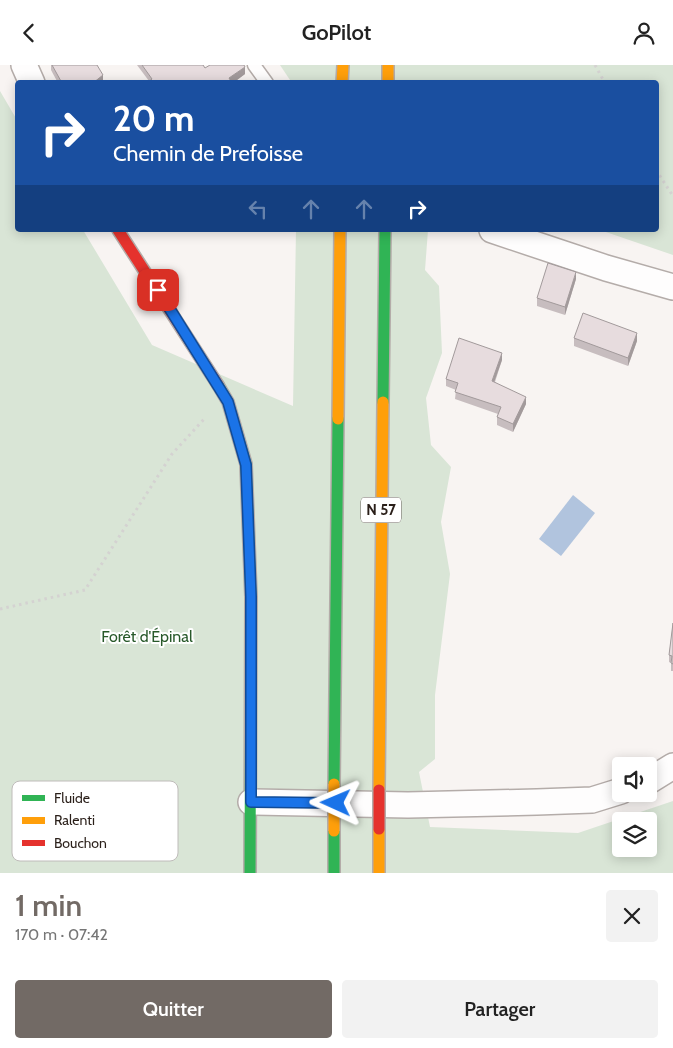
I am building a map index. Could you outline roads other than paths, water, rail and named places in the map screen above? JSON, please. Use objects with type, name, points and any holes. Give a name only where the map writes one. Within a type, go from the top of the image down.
[{"type":"main road","points":[[342,80],[343,65]]},
{"type":"main road","points":[[388,65],[388,80]]},
{"type":"main road","points":[[119,232],[197,350],[225,397],[246,465],[251,597],[250,873]]},
{"type":"main road","points":[[334,873],[340,232]]},
{"type":"main road","name":"N 57","points":[[379,873],[385,232]]},
{"type":"street","points":[[24,65],[31,80]]},
{"type":"street","points":[[498,232],[606,269],[673,287]]},
{"type":"street","points":[[657,776],[673,766]]},
{"type":"street","points":[[251,802],[408,805],[537,802],[592,799],[612,793]]},
{"type":"lane","points":[[254,65],[265,80]]},
{"type":"water","points":[[573,495],[595,513],[561,556],[539,539]]},
{"type":"park label","name":"Forêt d'Épinal","points":[[147,636]]}]
